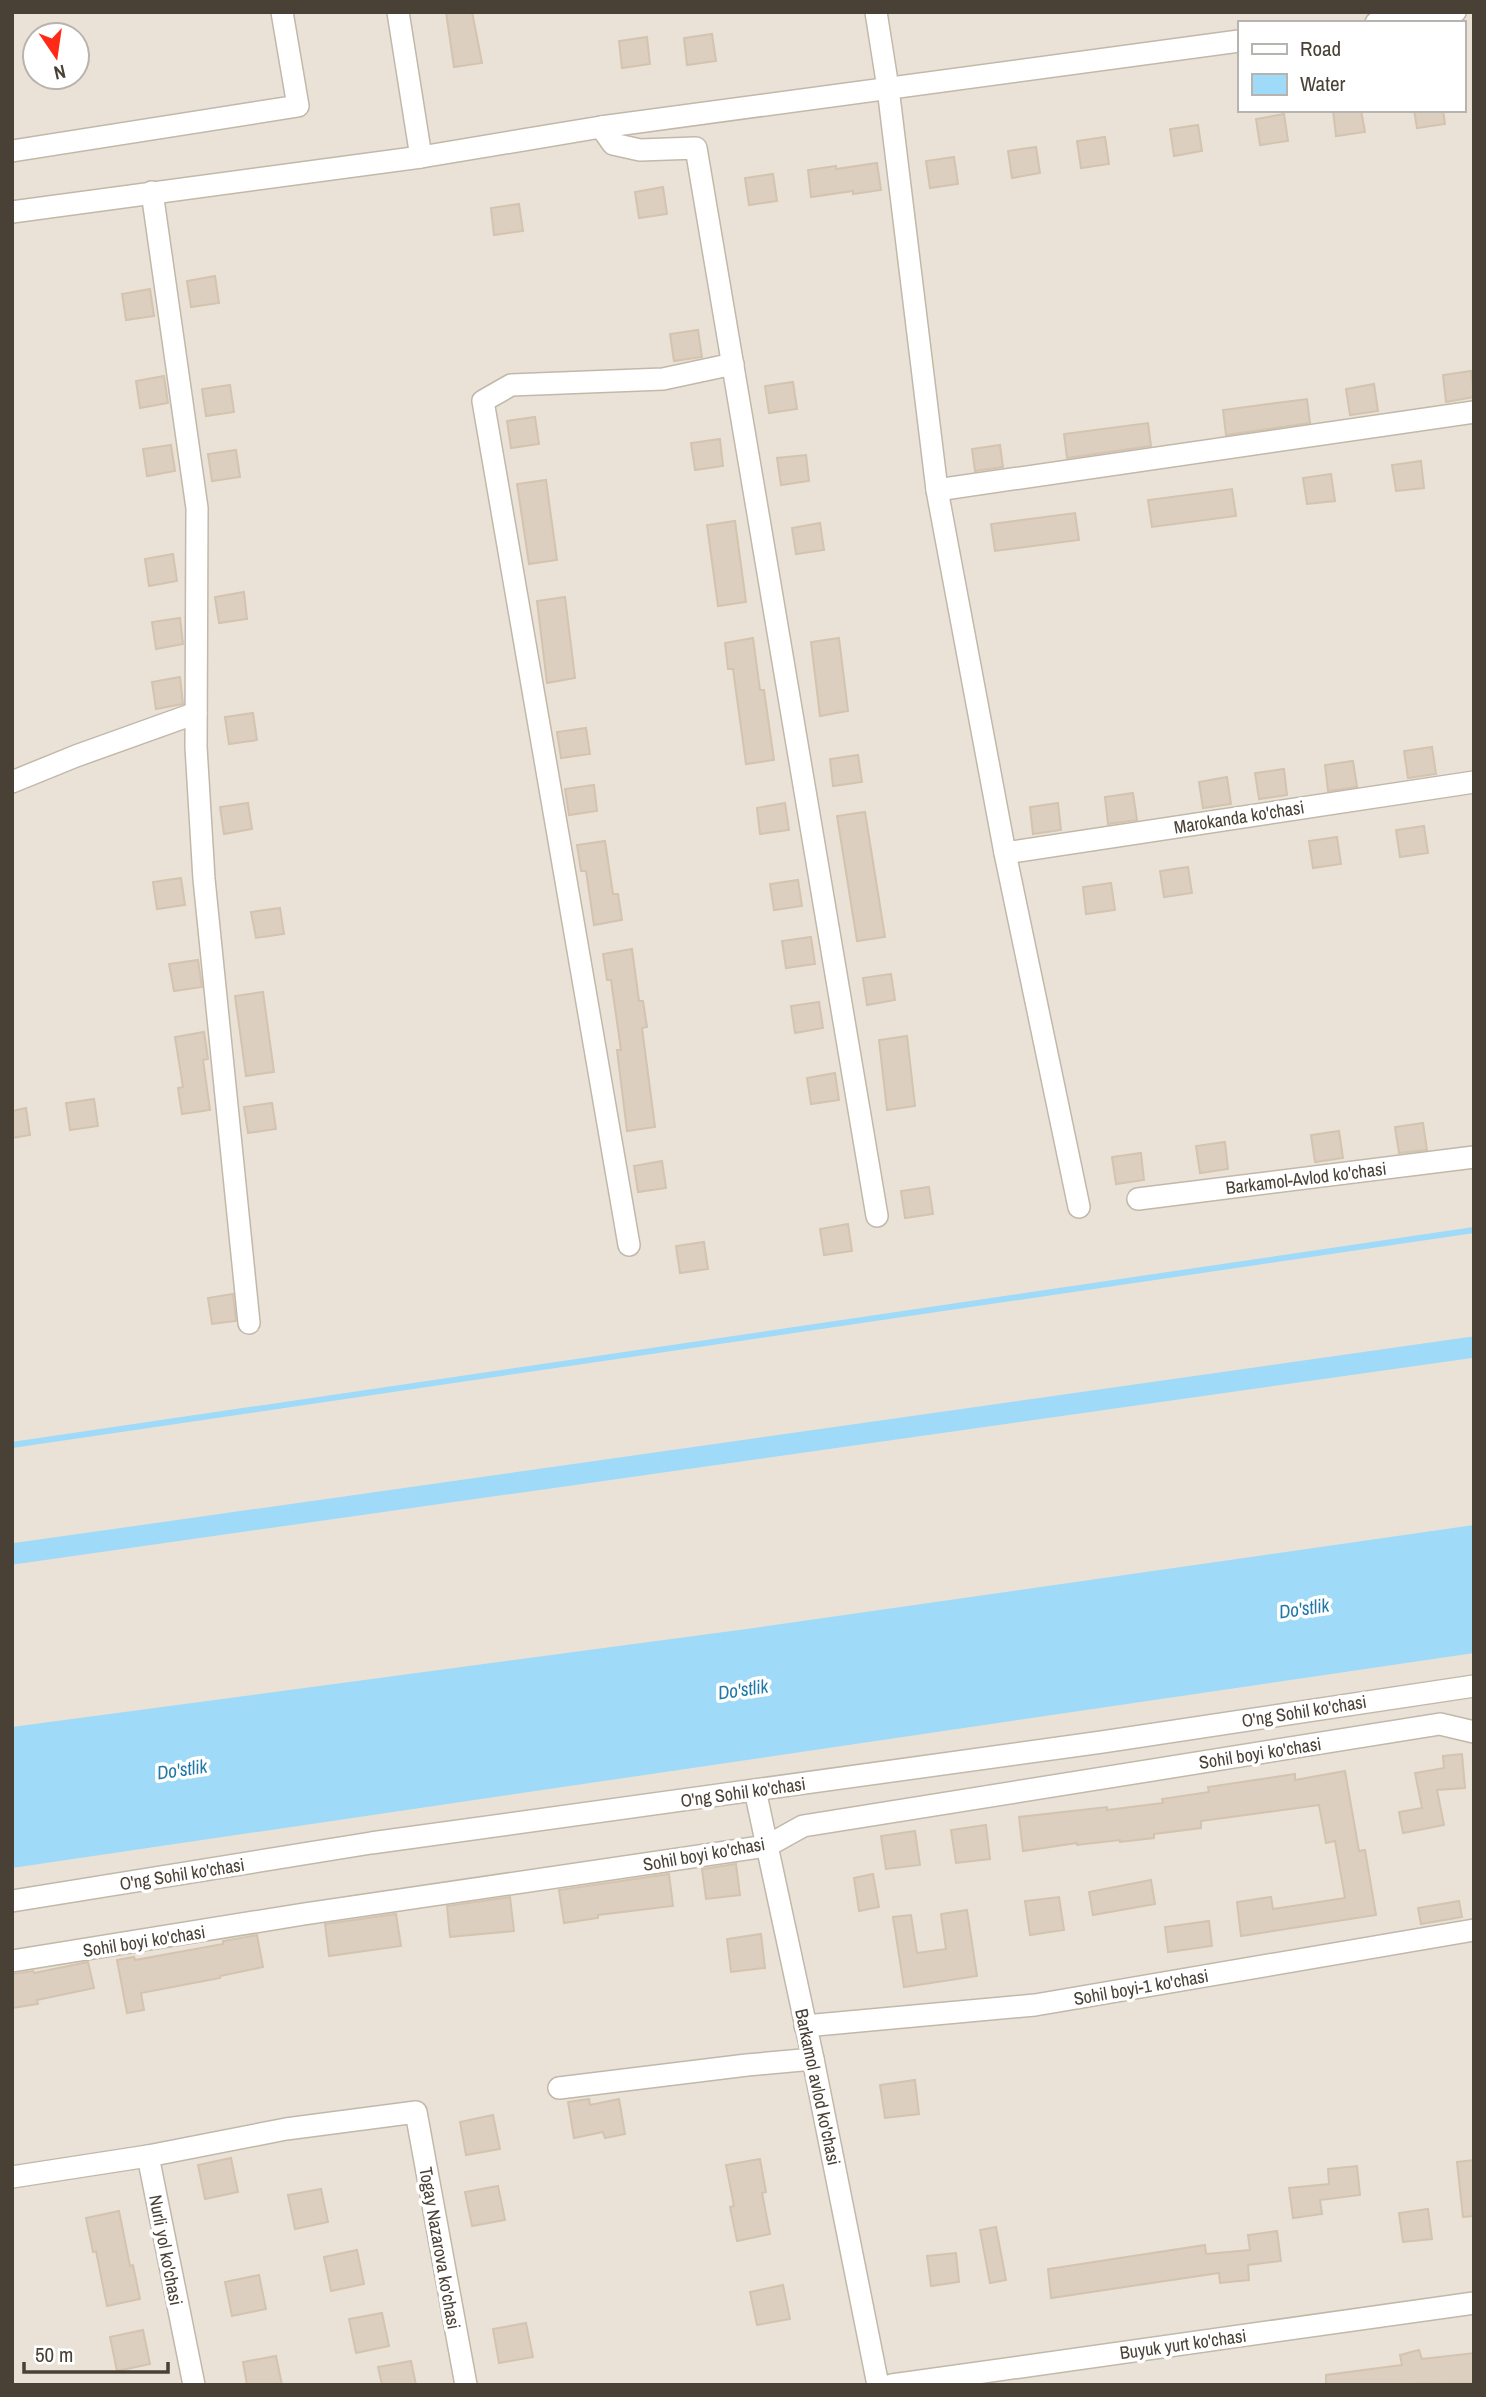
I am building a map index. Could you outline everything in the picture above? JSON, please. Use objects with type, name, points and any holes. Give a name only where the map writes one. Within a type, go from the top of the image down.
[{"type":"street","points":[[12,151],[298,106],[282,12]]},
{"type":"street","points":[[398,12],[421,157]]},
{"type":"street","points":[[876,12],[888,88],[937,490],[1005,853],[1079,1206]]},
{"type":"street","points":[[1385,21],[1411,15],[1455,12]]},
{"type":"street","points":[[12,212],[421,157],[601,127],[1238,41]]},
{"type":"street","points":[[601,127],[613,145],[640,150],[696,148],[877,1216]]},
{"type":"street","points":[[152,192],[197,508],[196,713],[204,878],[249,1323]]},
{"type":"street","points":[[629,1245],[483,401],[512,385],[663,379],[733,364]]},
{"type":"street","points":[[937,490],[1474,412]]},
{"type":"street","points":[[12,782],[196,713]]},
{"type":"street","name":"Marokanda ko'chasi","points":[[1005,853],[1474,782]]},
{"type":"street","name":"Barkamol-Avlod ko'chasi","points":[[1138,1199],[1474,1157]]},
{"type":"street","name":"O'ng Sohil ko'chasi","points":[[12,1901],[371,1843],[1116,1740],[1474,1686]]},
{"type":"street","name":"Sohil boyi ko'chasi","points":[[12,1961],[304,1914],[767,1846],[803,1826],[816,1823],[1440,1724],[1474,1732]]},
{"type":"street","name":"Barkamol avlod ko'chasi","points":[[755,1790],[813,2059],[878,2385]]},
{"type":"street","name":"Sohil boyi-1 ko'chasi","points":[[805,2026],[1035,2005],[1474,1930]]},
{"type":"street","points":[[559,2088],[813,2059]]},
{"type":"street","name":"Togay Nazarova ko'chasi","points":[[148,2156],[286,2129],[416,2112],[467,2385]]},
{"type":"street","points":[[12,2177],[148,2156]]},
{"type":"street","name":"Nurli yol ko'chasi","points":[[148,2156],[194,2385]]},
{"type":"street","name":"Buyuk yurt ko'chasi","points":[[892,2385],[1474,2304]]},
{"type":"shaded area","points":[[12,12],[1474,12],[1474,2385],[12,2385]]},
{"type":"water","name":"Do'stlik","points":[[1474,1525],[1474,1653],[12,1868],[12,1727],[754,1628]]},
{"type":"building","points":[[446,12],[472,12],[482,63],[454,67]]},
{"type":"building","points":[[712,34],[716,61],[687,65],[684,38]]},
{"type":"building","points":[[647,37],[650,64],[622,68],[619,41]]},
{"type":"building","points":[[1333,112],[1361,112],[1365,132],[1336,136]]},
{"type":"building","points":[[1414,112],[1443,112],[1445,124],[1417,128]]},
{"type":"building","points":[[1284,114],[1288,141],[1260,145],[1256,119]]},
{"type":"building","points":[[1198,125],[1202,151],[1174,156],[1170,129]]},
{"type":"building","points":[[1105,137],[1109,164],[1081,168],[1077,141]]},
{"type":"building","points":[[1036,147],[1040,173],[1012,178],[1008,151]]},
{"type":"building","points":[[954,157],[958,184],[930,188],[926,161]]},
{"type":"building","points":[[877,163],[881,190],[811,197],[808,170]]},
{"type":"building","points":[[773,174],[777,201],[749,205],[745,178]]},
{"type":"building","points":[[663,187],[667,214],[639,218],[635,192]]},
{"type":"building","points":[[519,204],[523,231],[494,235],[491,208]]},
{"type":"building","points":[[215,276],[219,303],[191,307],[187,281]]},
{"type":"building","points":[[150,289],[154,316],[126,320],[122,294]]},
{"type":"building","points":[[698,330],[702,357],[674,361],[670,334]]},
{"type":"building","points":[[1471,371],[1474,397],[1446,402],[1443,375]]},
{"type":"building","points":[[164,376],[168,403],[140,408],[136,381]]},
{"type":"building","points":[[793,382],[797,409],[769,413],[765,386]]},
{"type":"building","points":[[1374,384],[1378,411],[1350,415],[1346,389]]},
{"type":"building","points":[[230,385],[234,412],[206,416],[202,389]]},
{"type":"building","points":[[1307,399],[1310,423],[1226,435],[1223,410]]},
{"type":"building","points":[[535,417],[539,444],[511,448],[507,421]]},
{"type":"building","points":[[1148,423],[1151,446],[1067,458],[1064,434]]},
{"type":"building","points":[[720,439],[723,466],[695,470],[691,443]]},
{"type":"building","points":[[171,445],[175,471],[147,476],[143,449]]},
{"type":"building","points":[[1000,445],[1003,467],[975,471],[972,449]]},
{"type":"building","points":[[236,450],[240,477],[212,481],[208,454]]},
{"type":"building","points":[[806,455],[809,481],[781,485],[777,458]]},
{"type":"building","points":[[1421,461],[1424,488],[1396,491],[1392,465]]},
{"type":"building","points":[[1331,474],[1335,501],[1307,504],[1303,478]]},
{"type":"building","points":[[546,480],[557,560],[529,564],[517,484]]},
{"type":"building","points":[[1232,489],[1236,516],[1152,527],[1148,500]]},
{"type":"building","points":[[1075,513],[1079,540],[995,551],[991,524]]},
{"type":"building","points":[[735,521],[746,602],[718,606],[707,525]]},
{"type":"building","points":[[820,523],[824,550],[796,554],[792,528]]},
{"type":"building","points":[[173,554],[177,581],[149,586],[145,559]]},
{"type":"building","points":[[244,592],[247,619],[219,623],[215,597]]},
{"type":"building","points":[[565,597],[575,678],[547,683],[537,601]]},
{"type":"building","points":[[180,618],[183,644],[156,649],[152,622]]},
{"type":"building","points":[[753,638],[774,760],[746,764],[733,669],[728,669],[725,643]]},
{"type":"building","points":[[839,638],[848,711],[820,716],[811,642]]},
{"type":"building","points":[[180,677],[183,704],[156,709],[152,682]]},
{"type":"building","points":[[253,713],[257,740],[229,744],[225,717]]},
{"type":"building","points":[[586,728],[590,754],[561,758],[557,732]]},
{"type":"building","points":[[1432,747],[1436,774],[1408,778],[1404,751]]},
{"type":"building","points":[[858,755],[862,782],[833,786],[830,759]]},
{"type":"building","points":[[1353,761],[1357,787],[1328,791],[1325,765]]},
{"type":"building","points":[[1284,769],[1287,795],[1259,799],[1255,773]]},
{"type":"building","points":[[1227,777],[1231,804],[1203,808],[1199,782]]},
{"type":"building","points":[[594,785],[597,811],[569,815],[565,789]]},
{"type":"building","points":[[1133,793],[1137,820],[1108,824],[1105,797]]},
{"type":"building","points":[[248,803],[252,829],[224,834],[220,807]]},
{"type":"building","points":[[785,803],[789,830],[760,834],[757,808]]},
{"type":"building","points":[[1058,803],[1061,830],[1033,834],[1030,807]]},
{"type":"building","points":[[865,812],[885,937],[857,941],[837,816]]},
{"type":"building","points":[[1424,826],[1428,853],[1400,857],[1396,830]]},
{"type":"building","points":[[1337,837],[1341,864],[1313,868],[1309,841]]},
{"type":"building","points":[[605,841],[613,894],[618,894],[622,920],[594,925],[586,871],[581,871],[577,845]]},
{"type":"building","points":[[1188,867],[1192,893],[1164,897],[1160,871]]},
{"type":"building","points":[[181,878],[185,905],[157,909],[153,882]]},
{"type":"building","points":[[798,880],[802,906],[774,910],[770,884]]},
{"type":"building","points":[[1111,883],[1115,910],[1086,914],[1083,887]]},
{"type":"building","points":[[280,908],[284,934],[256,938],[251,912]]},
{"type":"building","points":[[811,937],[815,964],[786,968],[782,941]]},
{"type":"building","points":[[632,949],[639,1001],[643,1001],[647,1027],[642,1028],[655,1127],[627,1131],[617,1050],[621,1050],[611,980],[607,980],[603,954]]},
{"type":"building","points":[[198,960],[202,987],[174,991],[169,964]]},
{"type":"building","points":[[891,974],[895,1000],[867,1005],[863,978]]},
{"type":"building","points":[[263,992],[274,1072],[246,1076],[235,996]]},
{"type":"building","points":[[819,1002],[823,1028],[795,1033],[791,1006]]},
{"type":"building","points":[[204,1032],[208,1059],[203,1060],[210,1110],[182,1114],[178,1088],[183,1087],[175,1037]]},
{"type":"building","points":[[907,1036],[915,1106],[887,1110],[879,1040]]},
{"type":"building","points":[[835,1073],[839,1100],[811,1104],[807,1078]]},
{"type":"building","points":[[94,1099],[98,1126],[70,1130],[66,1103]]},
{"type":"building","points":[[272,1103],[276,1129],[248,1133],[244,1107]]},
{"type":"building","points":[[26,1108],[30,1135],[12,1138],[12,1111]]},
{"type":"building","points":[[1423,1123],[1427,1150],[1399,1153],[1395,1127]]},
{"type":"building","points":[[1339,1131],[1343,1158],[1315,1162],[1311,1135]]},
{"type":"building","points":[[1225,1142],[1228,1169],[1200,1173],[1196,1146]]},
{"type":"building","points":[[1141,1153],[1144,1180],[1116,1184],[1112,1157]]},
{"type":"building","points":[[662,1161],[666,1188],[638,1192],[634,1166]]},
{"type":"building","points":[[929,1187],[933,1214],[905,1218],[901,1191]]},
{"type":"building","points":[[848,1224],[852,1251],[824,1255],[820,1229]]},
{"type":"building","points":[[704,1242],[708,1269],[680,1273],[676,1246]]},
{"type":"building","points":[[233,1294],[236,1321],[212,1324],[208,1298]]},
{"type":"building","points":[[1462,1754],[1465,1788],[1437,1790],[1444,1825],[1403,1833],[1399,1812],[1422,1808],[1415,1773],[1444,1768],[1443,1756]]},
{"type":"building","points":[[1345,1771],[1359,1851],[1365,1850],[1376,1915],[1241,1936],[1237,1902],[1271,1897],[1273,1909],[1345,1898],[1335,1841],[1326,1843],[1319,1805],[1201,1821],[1201,1828],[1154,1834],[1154,1838],[1077,1843],[1023,1851],[1019,1817],[1163,1803],[1162,1799],[1209,1792],[1208,1787],[1295,1774],[1295,1780]]},
{"type":"building","points":[[986,1825],[990,1859],[956,1863],[951,1830]]},
{"type":"building","points":[[915,1831],[920,1865],[886,1869],[881,1836]]},
{"type":"building","points":[[736,1864],[740,1895],[706,1899],[702,1869]]},
{"type":"building","points":[[669,1874],[673,1906],[598,1915],[598,1918],[564,1923],[559,1890]]},
{"type":"building","points":[[873,1874],[879,1907],[859,1911],[854,1878]]},
{"type":"building","points":[[1151,1880],[1155,1904],[1093,1915],[1089,1892]]},
{"type":"building","points":[[510,1897],[514,1931],[450,1937],[447,1906]]},
{"type":"building","points":[[1059,1897],[1064,1930],[1030,1935],[1025,1901]]},
{"type":"building","points":[[1459,1901],[1462,1917],[1421,1924],[1418,1908]]},
{"type":"building","points":[[967,1910],[977,1976],[904,1987],[893,1917],[911,1915],[917,1953],[946,1949],[941,1914]]},
{"type":"building","points":[[396,1914],[401,1946],[329,1956],[325,1924]]},
{"type":"building","points":[[1209,1921],[1212,1946],[1168,1952],[1165,1927]]},
{"type":"building","points":[[761,1934],[765,1968],[731,1972],[727,1939]]},
{"type":"building","points":[[257,1935],[263,1967],[141,1993],[144,2010],[127,2013],[117,1960],[134,1957],[135,1960]]},
{"type":"building","points":[[88,1962],[94,1988],[37,2000],[38,2004],[12,2008],[12,1974],[34,1973]]},
{"type":"building","points":[[915,2080],[919,2114],[885,2118],[880,2085]]},
{"type":"building","points":[[589,2099],[590,2105],[619,2099],[625,2134],[605,2138],[603,2132],[574,2138],[568,2102]]},
{"type":"building","points":[[493,2115],[500,2149],[466,2155],[460,2122]]},
{"type":"building","points":[[231,2158],[238,2192],[205,2199],[198,2165]]},
{"type":"building","points":[[760,2159],[766,2192],[762,2193],[770,2234],[737,2241],[726,2165]]},
{"type":"building","points":[[1474,2160],[1474,2216],[1463,2217],[1457,2162]]},
{"type":"building","points":[[1357,2166],[1360,2195],[1320,2200],[1322,2214],[1293,2218],[1289,2188],[1329,2184],[1328,2169]]},
{"type":"building","points":[[498,2186],[505,2220],[472,2226],[465,2192]]},
{"type":"building","points":[[321,2189],[328,2222],[295,2229],[288,2195]]},
{"type":"building","points":[[1428,2209],[1432,2239],[1403,2242],[1399,2213]]},
{"type":"building","points":[[119,2211],[140,2299],[107,2306],[86,2218]]},
{"type":"building","points":[[996,2227],[1006,2280],[990,2283],[980,2230]]},
{"type":"building","points":[[1277,2231],[1281,2261],[1248,2265],[1249,2280],[1220,2283],[1219,2273],[1051,2298],[1048,2269],[1205,2245],[1206,2254],[1250,2250],[1248,2235]]},
{"type":"building","points":[[357,2250],[364,2284],[331,2291],[324,2257]]},
{"type":"building","points":[[956,2253],[959,2282],[931,2286],[927,2256]]},
{"type":"building","points":[[259,2275],[266,2309],[232,2316],[225,2282]]},
{"type":"building","points":[[783,2285],[790,2319],[757,2325],[750,2292]]},
{"type":"building","points":[[382,2313],[389,2346],[356,2353],[349,2319]]},
{"type":"building","points":[[526,2323],[533,2357],[499,2363],[493,2329]]},
{"type":"building","points":[[143,2330],[150,2364],[117,2371],[110,2337]]},
{"type":"building","points":[[1419,2350],[1422,2359],[1474,2353],[1474,2383],[1326,2385],[1326,2375],[1402,2365],[1400,2355]]},
{"type":"building","points":[[276,2356],[282,2385],[247,2385],[243,2362]]},
{"type":"building","points":[[411,2361],[416,2385],[382,2385],[378,2367]]},
{"type":"waterway","points":[[12,1445],[1474,1230]]},
{"type":"waterway","points":[[12,1554],[1474,1347]]}]
